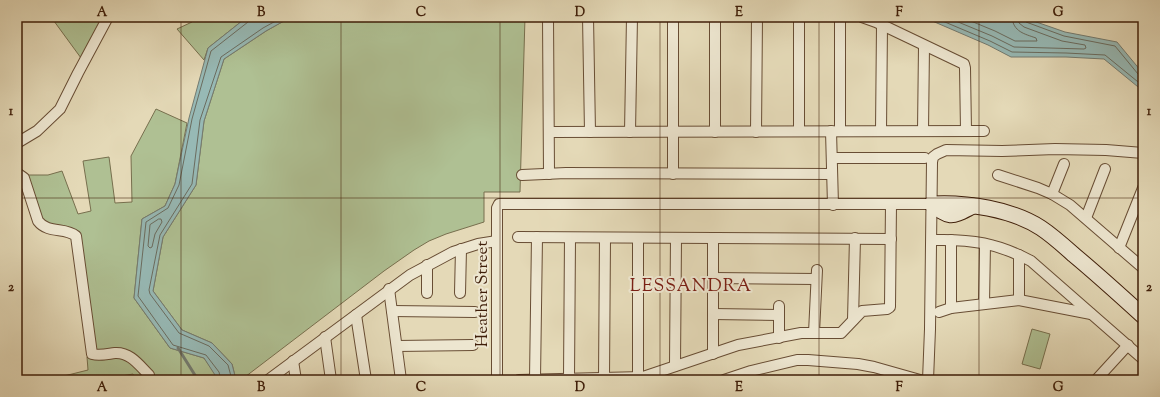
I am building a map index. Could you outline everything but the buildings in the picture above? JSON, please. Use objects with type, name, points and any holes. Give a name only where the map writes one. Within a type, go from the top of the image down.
[{"type":"street","points":[[17,143],[36,131],[60,110],[108,17]]},
{"type":"street","points":[[548,17],[549,174]]},
{"type":"street","points":[[588,17],[590,132]]},
{"type":"street","points":[[630,132],[632,17]]},
{"type":"street","points":[[673,17],[673,174]]},
{"type":"street","points":[[715,17],[715,132]]},
{"type":"street","points":[[756,132],[757,17]]},
{"type":"street","points":[[799,17],[799,131]]},
{"type":"street","points":[[840,17],[836,131],[832,158],[833,205],[954,204],[1001,211],[1022,218],[1040,228],[1082,261],[1143,316]]},
{"type":"street","points":[[862,17],[964,64],[966,131]]},
{"type":"street","points":[[882,25],[882,131]]},
{"type":"street","points":[[923,131],[924,46]]},
{"type":"street","points":[[549,132],[984,131]]},
{"type":"street","points":[[928,380],[933,157],[941,151],[946,150],[1002,151],[1055,149],[1106,150],[1143,153]]},
{"type":"street","points":[[832,158],[925,158]]},
{"type":"street","points":[[1052,194],[1064,164]]},
{"type":"street","points":[[1086,218],[1105,169]]},
{"type":"street","points":[[17,173],[24,178],[38,221],[47,228],[72,233],[76,236],[92,354],[100,356],[123,353],[132,357],[149,375]]},
{"type":"street","points":[[522,175],[832,174]]},
{"type":"street","points":[[998,175],[1021,181],[1052,194],[1070,205],[1143,268]]},
{"type":"street","points":[[1119,248],[1143,188]]},
{"type":"street","name":"Heather Street","points":[[497,380],[497,208],[499,204],[833,205]]},
{"type":"street","points":[[519,380],[643,377],[738,345],[801,333],[841,333],[862,312],[887,310],[890,307],[891,204]]},
{"type":"street","points":[[518,237],[891,239]]},
{"type":"street","points":[[535,379],[537,237]]},
{"type":"street","points":[[569,379],[570,238]]},
{"type":"street","points":[[604,378],[605,238]]},
{"type":"street","points":[[638,238],[638,377]]},
{"type":"street","points":[[675,366],[676,238]]},
{"type":"street","points":[[713,238],[713,354]]},
{"type":"street","points":[[853,320],[855,238]]},
{"type":"street","points":[[934,240],[974,241],[996,246],[1031,261],[1143,359]]},
{"type":"street","points":[[950,308],[951,240]]},
{"type":"street","points":[[268,380],[389,289],[410,275],[453,252],[478,244],[497,241]]},
{"type":"street","points":[[984,304],[985,244]]},
{"type":"street","points":[[460,293],[461,249]]},
{"type":"street","points":[[1018,300],[1019,255]]},
{"type":"street","points":[[427,265],[427,293]]},
{"type":"street","points":[[713,278],[817,274],[814,333]]},
{"type":"street","points":[[389,289],[401,380]]},
{"type":"street","points":[[940,312],[950,308],[1018,300],[1092,314]]},
{"type":"street","points":[[392,311],[475,312]]},
{"type":"street","points":[[713,314],[779,311],[779,338]]},
{"type":"street","points":[[356,314],[366,380]]},
{"type":"street","points":[[325,338],[331,380]]},
{"type":"street","points":[[397,346],[473,345]]},
{"type":"street","points":[[1096,380],[1128,345]]},
{"type":"street","points":[[724,380],[751,371],[798,360],[858,364],[920,380]]},
{"type":"street","points":[[293,361],[296,380]]},
{"type":"green space","points":[[51,17],[103,17],[81,58]]},
{"type":"green space","points":[[189,17],[247,17],[208,48],[204,60],[177,29],[192,22]]},
{"type":"green space","points":[[291,17],[525,17],[520,192],[484,192],[484,222],[446,234],[429,241],[414,250],[384,271],[241,380],[236,380],[232,364],[212,343],[182,330],[153,291],[163,237],[196,185],[204,121],[224,59],[266,31]]},
{"type":"green space","points":[[156,109],[187,123],[175,184],[165,206],[142,219],[134,298],[170,348],[204,358],[216,375],[194,380],[150,380],[153,377],[134,355],[95,350],[80,234],[71,229],[43,222],[26,175],[48,175],[62,171],[78,214],[91,211],[83,161],[109,157],[115,203],[132,202],[131,156]]},
{"type":"green space","points":[[1032,329],[1050,334],[1040,369],[1022,364]]},
{"type":"green space","points":[[87,357],[102,360],[122,357],[130,361],[148,380],[135,380],[133,374],[111,378],[111,380],[48,380],[88,370]]},
{"type":"water","points":[[247,17],[291,17],[266,31],[224,59],[204,121],[196,185],[163,237],[153,291],[182,330],[212,343],[232,364],[236,380],[217,380],[204,358],[170,348],[134,298],[142,219],[165,206],[175,184],[189,118],[208,48]]},
{"type":"water","points":[[923,17],[1022,17],[1065,32],[1117,42],[1143,72],[1143,91],[1104,59],[1011,57],[988,45]]},
{"type":"waterway","points":[[178,348],[198,380]]},
{"type":"district","name":"LESSANDRA","points":[[691,285]]}]
